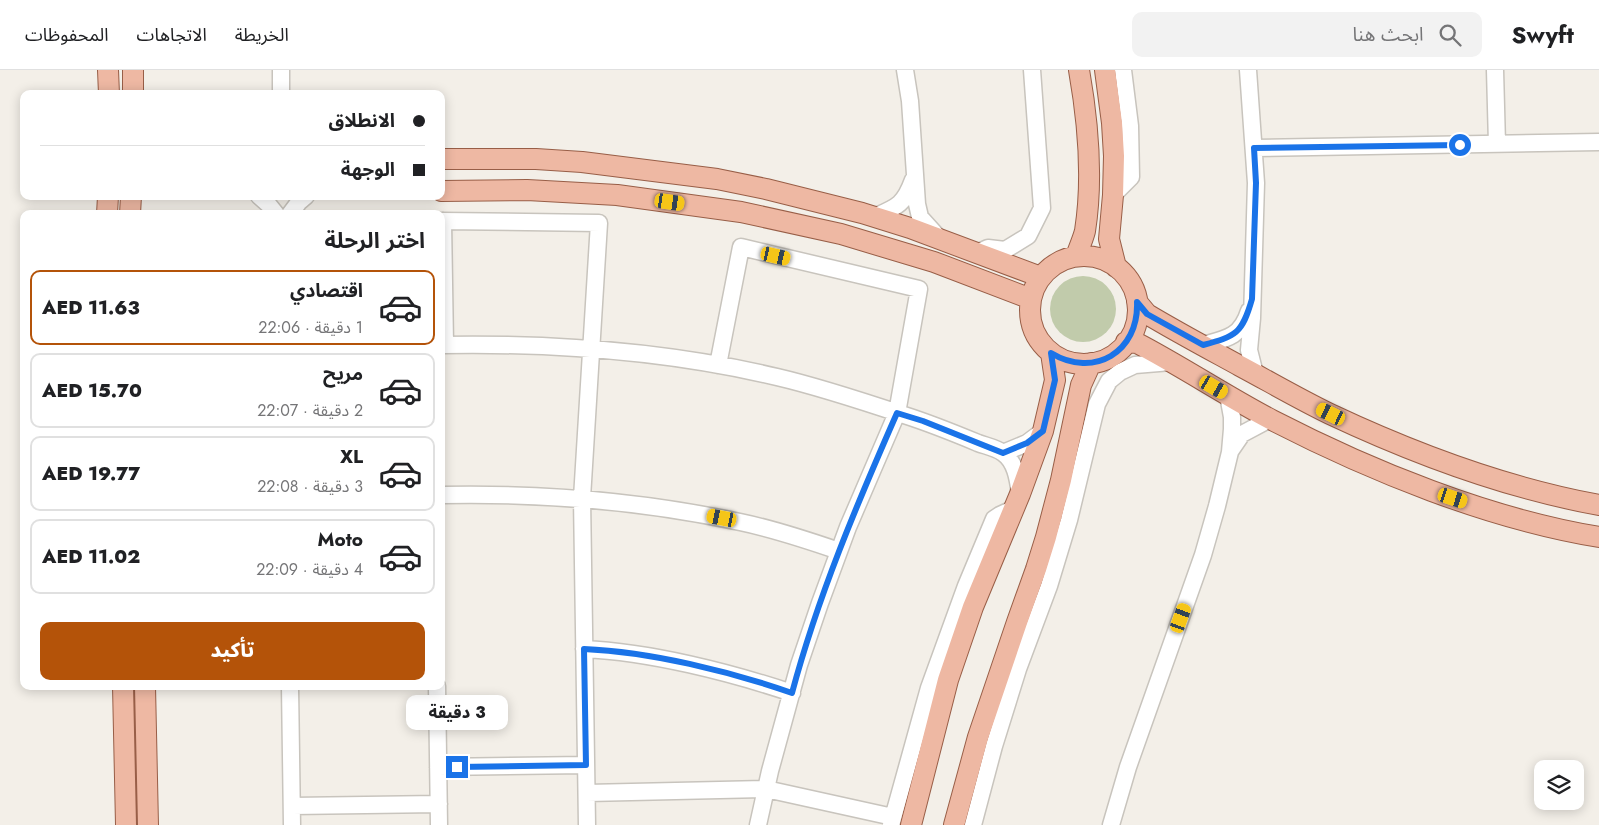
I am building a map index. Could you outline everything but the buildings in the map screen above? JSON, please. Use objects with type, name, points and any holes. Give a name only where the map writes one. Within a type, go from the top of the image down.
[{"type":"main road","points":[[108,70],[109,90]]},
{"type":"main road","points":[[133,70],[133,90]]},
{"type":"main road","points":[[1076,256],[1084,232],[1088,165],[1087,130],[1079,70]]},
{"type":"main road","points":[[1105,70],[1112,123],[1113,194],[1109,239],[1116,266]]},
{"type":"main road","points":[[445,159],[536,159],[582,162],[718,179],[766,189],[874,217],[1041,277]]},
{"type":"main road","points":[[445,191],[527,190],[617,195],[740,212],[841,234],[934,262],[1031,298]]},
{"type":"main road","points":[[1137,302],[1135,323],[1126,342],[1111,356],[1091,363],[1070,362],[1051,353],[1037,337],[1030,317],[1031,298],[1041,277],[1056,263],[1076,256],[1097,257],[1116,266],[1130,282],[1137,302],[1147,314],[1331,414],[1422,454],[1532,490],[1599,505]]},
{"type":"main road","points":[[1126,342],[1137,343],[1270,419],[1326,446],[1419,486],[1524,520],[1599,537]]},
{"type":"main road","points":[[899,822],[973,607],[1017,502],[1043,431],[1055,380],[1051,353]]},
{"type":"main road","points":[[954,825],[978,738],[1046,537],[1061,480],[1081,385],[1091,363]]},
{"type":"main road","points":[[123,690],[126,825]]},
{"type":"main road","points":[[145,690],[148,825]]},
{"type":"street","points":[[281,70],[281,90]]},
{"type":"street","points":[[905,70],[910,101],[916,174],[916,204],[920,217],[941,240]]},
{"type":"street","points":[[977,253],[988,248],[1005,250],[1028,236],[1042,208],[1032,70]]},
{"type":"street","points":[[1113,194],[1131,176],[1130,126],[1123,70]]},
{"type":"street","points":[[1248,70],[1256,183],[1252,318],[1249,350],[1255,374]]},
{"type":"street","points":[[1495,70],[1497,144]]},
{"type":"street","points":[[1254,148],[1599,142]]},
{"type":"street","points":[[874,217],[895,207],[907,197],[916,174]]},
{"type":"street","points":[[264,200],[273,210]]},
{"type":"street","points":[[293,210],[301,200]]},
{"type":"street","points":[[445,221],[599,223],[582,498],[587,825]]},
{"type":"street","points":[[718,365],[741,247],[919,289],[897,413],[848,527],[817,612],[792,693],[758,825]]},
{"type":"street","points":[[1232,336],[1240,330],[1247,317],[1252,299]]},
{"type":"street","points":[[1203,345],[1232,336],[1250,335]]},
{"type":"street","points":[[445,345],[517,345],[654,355],[718,365],[776,377],[923,421],[1003,453],[1013,465],[1017,476],[1017,502]]},
{"type":"street","points":[[973,825],[994,746],[1049,586],[1069,520],[1097,404],[1109,381],[1120,372],[1135,364],[1171,362]]},
{"type":"street","points":[[1111,825],[1149,705],[1203,555],[1217,506],[1230,452],[1232,417],[1228,395]]},
{"type":"street","points":[[1230,452],[1242,434],[1270,419]]},
{"type":"street","points":[[1003,453],[1027,443],[1043,431]]},
{"type":"street","points":[[445,494],[513,494],[582,498],[664,507],[742,522],[839,551]]},
{"type":"street","points":[[584,649],[639,655],[708,668],[792,693]]},
{"type":"street","points":[[290,690],[292,825]]},
{"type":"street","points":[[437,690],[439,825]]},
{"type":"street","points":[[438,767],[586,765]]},
{"type":"street","points":[[587,793],[766,789],[899,822]]},
{"type":"street","points":[[292,806],[439,804]]},
{"type":"green space","points":[[1083,276],[1095,279],[1106,286],[1113,297],[1116,309],[1113,321],[1106,332],[1095,339],[1083,342],[1071,339],[1060,332],[1053,321],[1050,309],[1053,297],[1060,286],[1071,279]]},
{"type":"route","points":[[457,767],[586,765],[584,649],[639,655],[708,668],[792,693],[799,665],[848,527],[897,413],[923,421],[1003,453],[1027,443],[1043,431],[1051,404],[1055,380],[1051,353],[1070,362],[1080,363],[1091,363],[1111,356],[1119,350],[1132,333],[1137,313],[1137,302],[1147,314],[1203,345],[1232,336],[1240,330],[1247,317],[1252,299],[1256,183],[1254,148],[1460,145]]}]
